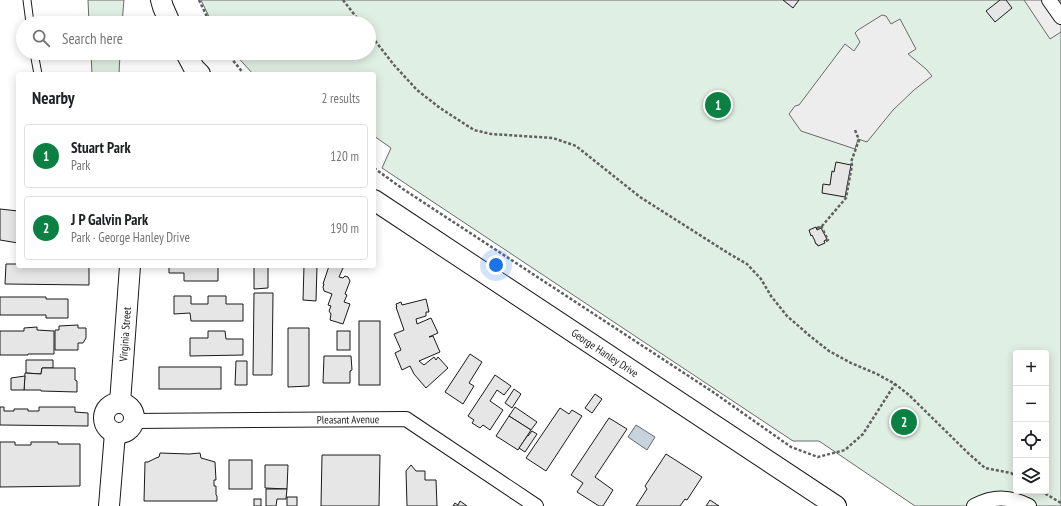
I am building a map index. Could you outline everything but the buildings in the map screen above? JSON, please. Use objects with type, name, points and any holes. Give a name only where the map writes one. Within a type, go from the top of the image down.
[{"type":"main road","points":[[161,0],[167,16]]},
{"type":"main road","name":"George Hanley Drive","points":[[376,201],[836,506]]},
{"type":"main road","name":"Virginia Street","points":[[120,403],[130,268]]},
{"type":"main road","points":[[120,403],[131,408],[134,421],[131,428],[127,431],[123,433],[115,433],[108,430],[105,426],[103,416],[108,407],[112,404],[120,403]]},
{"type":"main road","points":[[109,506],[115,433]]},
{"type":"street","points":[[1049,0],[1061,18]]},
{"type":"street","name":"Pleasant Avenue","points":[[134,421],[406,419],[536,506]]},
{"type":"street","points":[[974,506],[984,501],[1001,498],[1029,506]]},
{"type":"lane","points":[[27,0],[29,16]]},
{"type":"lane","points":[[35,60],[38,72]]},
{"type":"path","points":[[199,0],[207,16]]},
{"type":"path","points":[[343,0],[356,16]]},
{"type":"path","points":[[376,42],[394,65],[417,90],[440,108],[474,130],[491,134],[553,138],[576,146],[640,197],[747,264],[761,279],[771,296],[787,316],[829,351],[895,384],[909,395],[985,468],[1013,474]]},
{"type":"path","points":[[233,60],[242,72]]},
{"type":"path","points":[[817,228],[821,226],[846,198],[852,165],[851,162],[859,140],[855,130]]},
{"type":"path","points":[[376,169],[403,189],[713,392],[791,447],[818,457],[845,450],[863,434],[895,384]]},
{"type":"path","points":[[821,226],[828,240],[824,242]]},
{"type":"path","points":[[1046,494],[1061,503]]},
{"type":"green space","points":[[88,0],[124,0],[123,16],[89,16]]},
{"type":"green space","points":[[201,0],[1061,0],[1061,506],[915,506],[819,441],[793,441],[382,168],[391,148],[376,137],[376,72],[251,72],[240,60],[376,60],[376,16],[209,16]]},
{"type":"green space","points":[[91,60],[120,60],[119,72],[92,72]]},
{"type":"shaded area","points":[[1024,0],[1061,0],[1061,32],[1050,39]]},
{"type":"shaded area","points":[[882,15],[886,16],[891,24],[900,19],[916,49],[908,54],[932,76],[914,90],[893,110],[867,142],[858,139],[855,149],[801,131],[789,114],[795,106],[799,105],[845,44],[854,51],[860,42],[855,33]]},
{"type":"shaded area","points":[[636,425],[655,437],[647,450],[628,437]]},
{"type":"place","name":"Stuart Park","points":[[718,105]]},
{"type":"place","name":"J P Galvin Park","points":[[904,422]]}]
